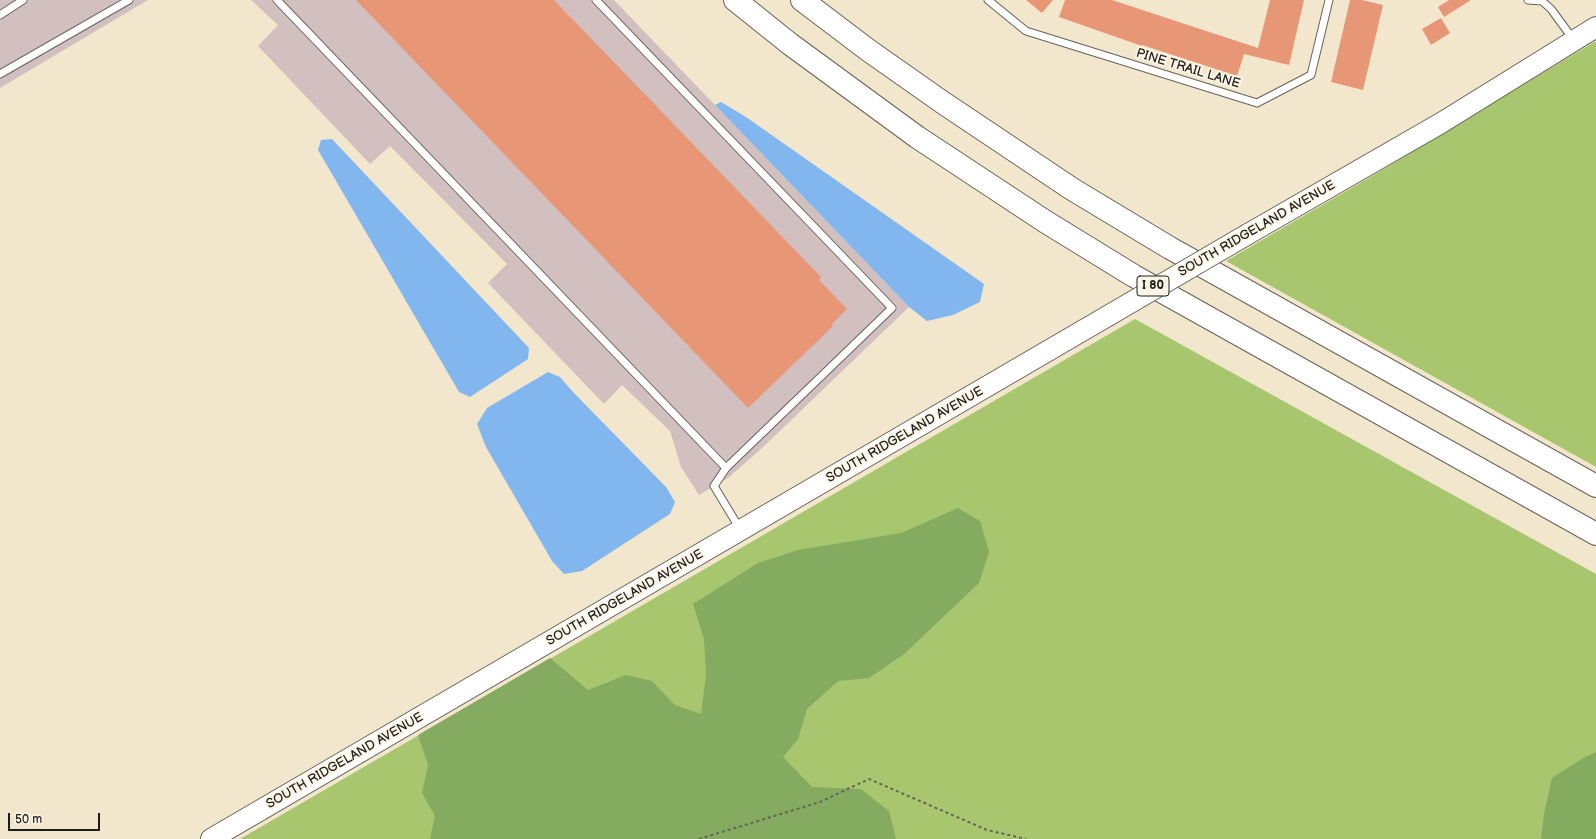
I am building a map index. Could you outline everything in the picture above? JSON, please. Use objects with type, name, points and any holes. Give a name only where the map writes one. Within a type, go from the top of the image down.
[{"type":"highway","name":"I 80","points":[[735,0],[790,44],[911,133],[1046,222],[1134,276],[1596,534]]},
{"type":"highway","points":[[802,0],[868,50],[942,102],[1072,189],[1170,248],[1596,486]]},
{"type":"street","name":"SOUTH RIDGELAND AVENUE","points":[[211,839],[1441,123],[1596,27]]},
{"type":"lane","points":[[0,16],[23,0]]},
{"type":"lane","points":[[0,74],[129,0]]},
{"type":"lane","points":[[277,0],[726,468]]},
{"type":"lane","points":[[596,0],[892,308],[726,468],[714,486],[741,531]]},
{"type":"lane","name":"PINE TRAIL LANE","points":[[988,0],[1026,31],[1257,103],[1311,75],[1329,0]]},
{"type":"lane","points":[[1528,0],[1542,2],[1551,9],[1574,41]]},
{"type":"path","points":[[699,839],[820,802],[869,779],[987,830],[1026,839]]},
{"type":"shaded area","points":[[0,0],[148,0],[0,88]]},
{"type":"shaded area","points":[[251,0],[614,0],[909,307],[761,449],[728,478],[699,495],[681,467],[670,431],[622,385],[604,404],[488,283],[507,264],[390,146],[370,164],[258,46],[278,25]]},
{"type":"green space","points":[[1596,41],[1596,467],[1226,261],[1367,179]]},
{"type":"green space","points":[[1135,319],[1596,574],[1596,839],[240,839]]},
{"type":"green space","points":[[958,508],[980,521],[989,552],[979,583],[904,654],[869,678],[838,681],[807,709],[798,739],[783,757],[812,787],[861,789],[889,811],[896,839],[430,839],[435,816],[422,793],[428,765],[418,735],[550,658],[588,690],[626,675],[652,681],[675,705],[701,714],[706,675],[704,639],[693,604],[758,563],[798,550],[901,533]]},
{"type":"green space","points":[[1596,752],[1596,839],[1541,839],[1544,814],[1552,778],[1583,758]]},
{"type":"water","points":[[721,102],[746,117],[984,284],[980,302],[953,315],[927,321],[909,307],[715,105]]},
{"type":"water","points":[[332,139],[529,348],[528,359],[470,397],[459,392],[318,150],[321,140]]},
{"type":"water","points":[[548,372],[560,377],[666,487],[675,502],[670,514],[582,571],[564,574],[552,561],[486,447],[477,424],[487,408]]},
{"type":"building","points":[[356,0],[554,0],[821,277],[819,280],[847,309],[831,325],[833,326],[748,408]]},
{"type":"building","points":[[1026,0],[1053,0],[1042,13]]},
{"type":"building","points":[[1065,0],[1112,0],[1258,48],[1270,0],[1304,0],[1289,65],[1244,54],[1237,76],[1142,46],[1059,17]]},
{"type":"building","points":[[1350,0],[1362,0],[1383,5],[1363,90],[1331,82]]},
{"type":"building","points":[[1449,0],[1471,0],[1444,17],[1438,7]]},
{"type":"building","points":[[1441,18],[1450,33],[1431,45],[1422,29]]}]
